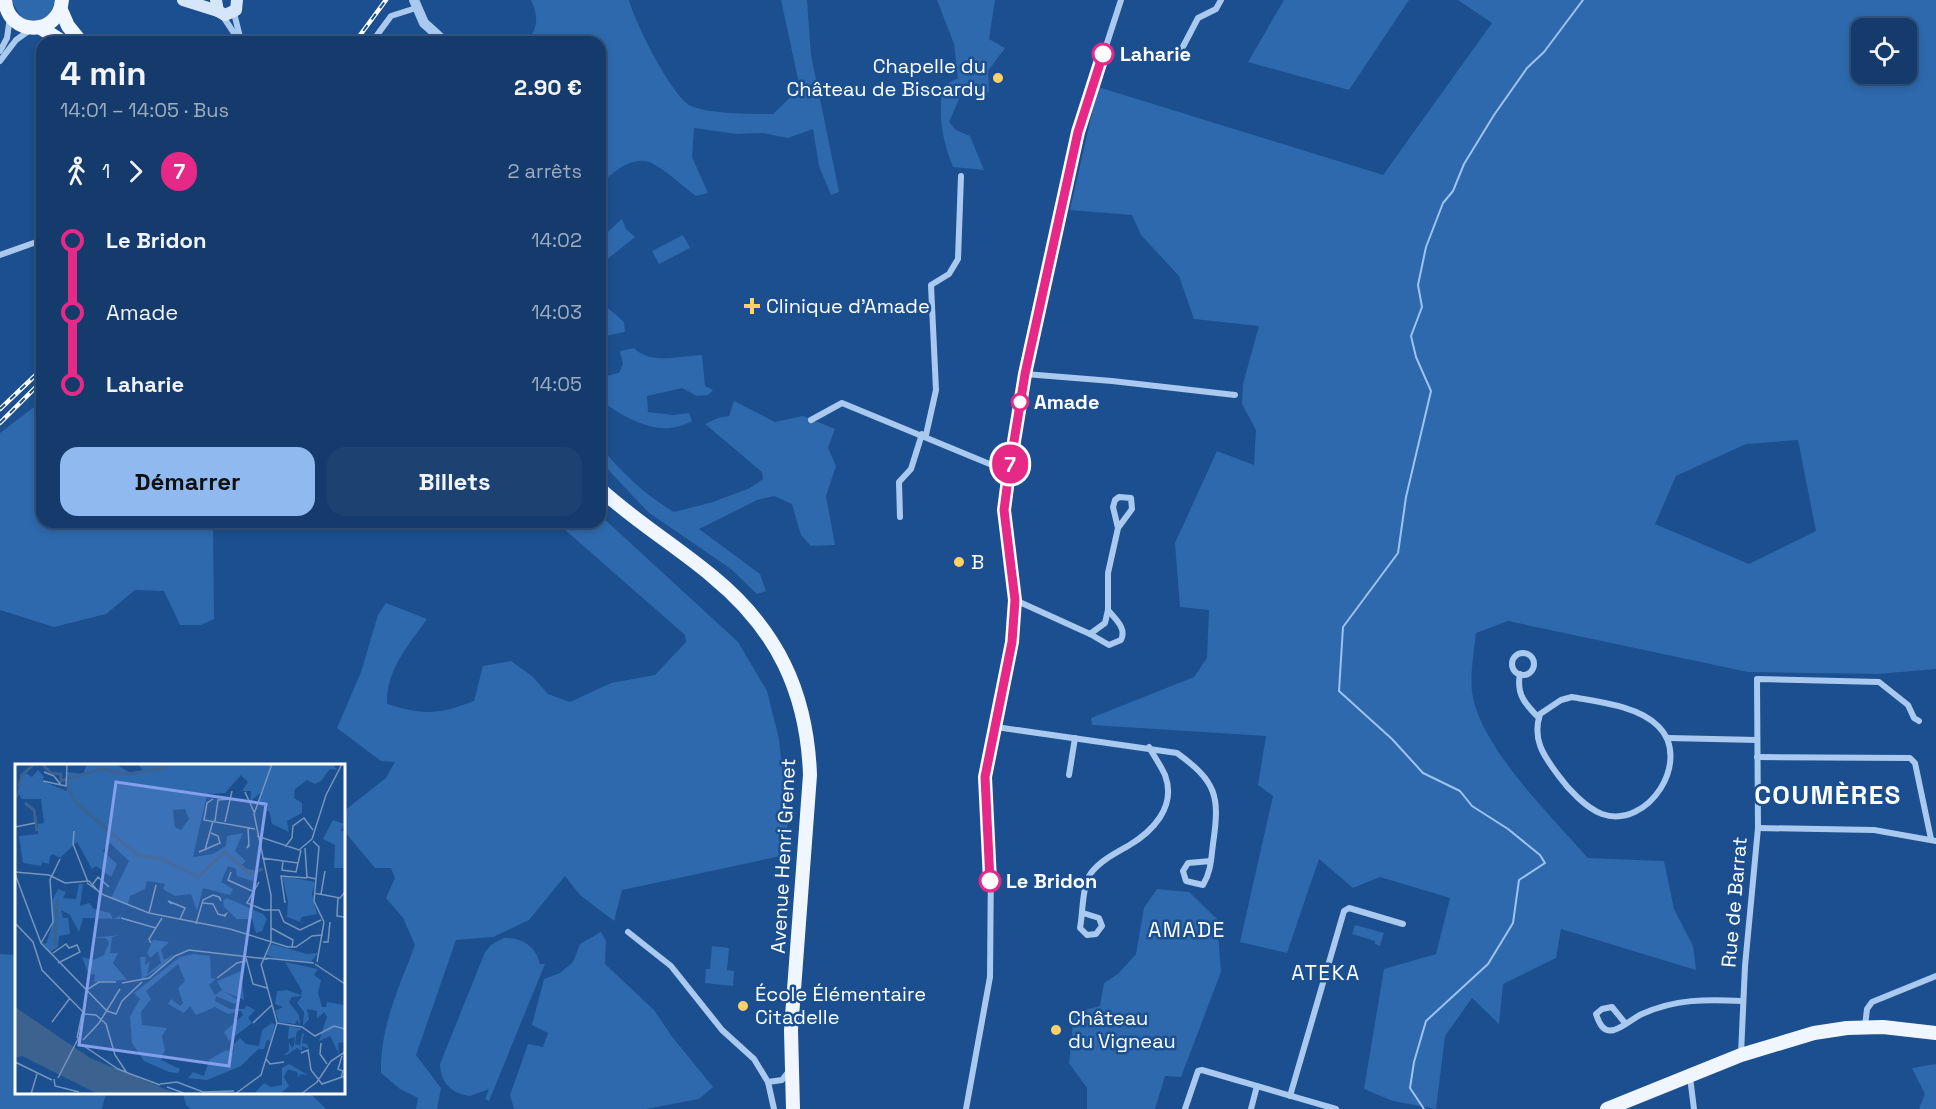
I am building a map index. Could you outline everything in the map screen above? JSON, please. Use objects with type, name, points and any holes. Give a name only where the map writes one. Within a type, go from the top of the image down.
[{"type":"main road","points":[[4,0],[10,16],[16,23],[36,28],[51,36]]},
{"type":"main road","points":[[183,0],[229,6]]},
{"type":"main road","points":[[36,28],[53,21],[62,5]]},
{"type":"main road","points":[[62,5],[68,26],[76,36]]},
{"type":"main road","name":"Avenue Henri Grenet","points":[[606,494],[726,589],[757,621],[778,651],[800,700],[805,722],[810,775],[794,1007],[791,1067],[793,1109]]},
{"type":"main road","name":"Avenue Henri Grenet","points":[[606,504],[658,544],[726,589]]},
{"type":"main road","name":"Avenue Henri Grenet","points":[[794,1007],[802,1109]]},
{"type":"main road","points":[[1607,1109],[1741,1055],[1814,1033],[1865,1027],[1896,1027],[1936,1033]]},
{"type":"street","points":[[966,1109],[990,977],[991,860],[985,787],[1012,642],[1015,600],[1004,510],[1009,472],[1025,374],[1078,132],[1121,0]]},
{"type":"street","points":[[1176,60],[1198,18],[1216,9],[1221,0]]},
{"type":"street","points":[[376,36],[391,16],[415,4],[424,22],[439,36]]},
{"type":"street","points":[[229,6],[238,36]]},
{"type":"street","points":[[229,6],[238,36]]},
{"type":"street","points":[[0,51],[7,38],[10,16]]},
{"type":"street","points":[[0,61],[16,40],[36,28]]},
{"type":"street","points":[[900,517],[899,482],[911,469],[924,434],[936,390],[931,285],[949,274],[958,259],[961,176]]},
{"type":"street","points":[[0,255],[36,242]]},
{"type":"street","points":[[1025,374],[1234,395]]},
{"type":"street","points":[[811,420],[842,402],[924,434],[1009,472]]},
{"type":"street","points":[[1090,633],[1105,623],[1108,610],[1108,573],[1118,528],[1132,509],[1131,498],[1119,497],[1115,500],[1113,507],[1118,528]]},
{"type":"street","points":[[1015,600],[1090,633],[1109,645],[1121,640],[1123,635],[1122,626],[1108,610]]},
{"type":"street","points":[[1520,674],[1517,687],[1524,703],[1539,718]]},
{"type":"street","name":"Rue de Barrat","points":[[1741,1055],[1742,1001],[1758,828],[1757,679],[1879,682],[1908,705],[1914,718],[1919,721]]},
{"type":"street","points":[[1572,697],[1596,701],[1648,718],[1668,738],[1671,755],[1669,770],[1655,796],[1636,812],[1613,817],[1590,807],[1563,782],[1539,748],[1536,735],[1539,718],[1550,706],[1572,697]]},
{"type":"street","points":[[996,727],[1149,747],[1177,753],[1200,769],[1214,792],[1218,815],[1211,861],[1209,874],[1203,885],[1186,881],[1183,871],[1188,863],[1211,861]]},
{"type":"street","points":[[1069,775],[1075,738]]},
{"type":"street","points":[[1668,738],[1757,740]]},
{"type":"street","points":[[1083,913],[1089,876],[1100,862],[1145,836],[1158,823],[1167,801],[1166,777],[1149,747]]},
{"type":"street","points":[[1758,757],[1910,758],[1915,763],[1933,840],[1874,830],[1758,828]]},
{"type":"street","points":[[1290,1096],[1344,911],[1349,908],[1403,924]]},
{"type":"street","points":[[628,932],[671,966],[722,1030],[754,1059],[768,1082],[774,1109]]},
{"type":"street","points":[[1865,1027],[1867,1009],[1872,1002],[1936,976]]},
{"type":"street","points":[[1625,1023],[1612,1007],[1602,1009],[1596,1014],[1599,1024],[1606,1030],[1614,1030],[1663,1006],[1692,999],[1742,1001]]},
{"type":"street","points":[[768,1082],[782,1080],[791,1067]]},
{"type":"street","points":[[1185,1109],[1200,1070],[1336,1109]]},
{"type":"street","points":[[1690,1077],[1695,1109]]},
{"type":"street","points":[[1251,1109],[1257,1086]]},
{"type":"shaded area","points":[[11,0],[56,0],[48,17],[34,22],[23,20]]},
{"type":"shaded area","points":[[531,0],[629,0],[664,74],[683,100],[699,109],[743,114],[773,114],[800,88],[781,0],[807,0],[811,55],[839,192],[831,195],[819,166],[813,129],[788,138],[763,133],[737,134],[694,128],[692,157],[708,193],[696,196],[649,162],[628,164],[606,180],[606,36],[530,36],[536,22]]},
{"type":"shaded area","points":[[937,0],[995,0],[989,39],[1005,48],[988,71],[989,91],[981,101],[962,92],[949,122],[956,130],[970,136],[984,170],[953,167],[946,147],[941,117],[943,86],[958,78],[954,44]]},
{"type":"shaded area","points":[[1284,0],[1409,0],[1349,90],[1248,62]]},
{"type":"shaded area","points":[[1458,0],[1936,0],[1936,669],[1877,674],[1748,672],[1508,621],[1476,633],[1472,666],[1473,698],[1480,719],[1505,762],[1588,858],[1664,861],[1674,909],[1693,946],[1696,970],[1561,929],[1556,958],[1503,984],[1499,1024],[1472,998],[1445,1036],[1436,1109],[1393,1101],[1364,1089],[1384,969],[1436,954],[1450,898],[1380,877],[1353,888],[1319,859],[1287,953],[1240,942],[1273,796],[1258,785],[1266,736],[1092,725],[1091,718],[1194,677],[1207,658],[1209,610],[1180,607],[1175,543],[1217,451],[1254,465],[1256,430],[1242,404],[1243,384],[1259,326],[1194,319],[1179,276],[1141,235],[1132,215],[1070,210],[1098,87],[1383,175],[1492,23]],"holes":[[[1798,440],[1816,531],[1749,564],[1655,524],[1676,476],[1746,444]]]},
{"type":"shaded area","points":[[622,219],[626,229],[635,237],[606,260],[606,234]]},
{"type":"shaded area","points":[[683,235],[690,248],[659,264],[652,251]]},
{"type":"shaded area","points":[[606,309],[624,322],[625,332],[606,336]]},
{"type":"shaded area","points":[[634,348],[657,358],[702,355],[705,386],[713,390],[708,395],[697,396],[682,388],[647,396],[648,412],[673,415],[689,413],[692,421],[681,426],[659,428],[637,422],[606,405],[606,376],[619,373],[623,364],[620,351]]},
{"type":"shaded area","points":[[734,401],[775,422],[803,416],[835,429],[828,448],[836,466],[826,496],[835,545],[811,546],[801,535],[792,504],[774,496],[757,500],[699,529],[760,574],[766,591],[757,594],[731,569],[648,512],[606,467],[606,453],[634,482],[674,512],[713,502],[750,488],[763,479],[762,472],[705,424],[729,416]]},
{"type":"shaded area","points":[[36,406],[36,528],[213,528],[214,619],[201,625],[180,625],[164,591],[135,590],[106,614],[54,627],[0,610],[0,433]]},
{"type":"shaded area","points":[[606,521],[738,642],[767,691],[779,739],[788,824],[781,856],[622,890],[614,921],[580,895],[565,876],[529,920],[493,937],[456,940],[416,1055],[441,1088],[437,1109],[416,1109],[418,1098],[400,1089],[381,1073],[387,1023],[415,945],[403,918],[386,898],[395,878],[391,868],[375,868],[345,832],[345,810],[386,778],[395,762],[381,761],[337,728],[361,672],[378,615],[386,603],[427,619],[394,669],[387,704],[421,712],[450,709],[474,701],[483,666],[511,661],[532,676],[548,694],[570,702],[611,683],[655,675],[686,642],[685,635],[563,528],[606,528]]},
{"type":"shaded area","points":[[1157,889],[1189,892],[1217,919],[1221,972],[1181,1077],[1165,1076],[1155,1109],[1087,1109],[1087,1088],[1069,1063],[1074,1013],[1100,1006],[1104,983],[1118,974],[1136,954],[1144,908]]},
{"type":"shaded area","points":[[1355,925],[1384,933],[1380,946],[1375,944],[1375,941],[1352,934]]},
{"type":"shaded area","points":[[601,932],[606,941],[605,964],[654,1010],[673,1038],[713,1087],[699,1099],[646,1109],[514,1109],[510,1095],[528,1044],[543,1047],[548,1033],[532,1025],[544,979],[560,973],[573,962],[580,944]]},
{"type":"shaded area","points":[[504,938],[517,939],[527,944],[535,952],[540,964],[545,964],[489,1101],[485,1099],[489,1089],[470,1096],[453,1090],[442,1076],[440,1064],[485,952],[492,944]]},
{"type":"shaded area","points":[[712,946],[729,948],[727,970],[734,971],[733,986],[705,983],[706,969],[710,969]]},
{"type":"shaded area","points":[[0,954],[15,955],[15,1094],[106,1094],[102,1109],[0,1109]]},
{"type":"shaded area","points":[[1936,1064],[1936,1109],[1919,1109],[1925,1094],[1912,1068]]},
{"type":"shaded area","points":[[183,1094],[311,1094],[326,1109],[191,1109],[186,1105]]},
{"type":"waterway","points":[[1424,1109],[1410,1088],[1414,1062],[1426,1021],[1488,964],[1513,923],[1519,880],[1545,863],[1540,855],[1508,829],[1472,806],[1460,791],[1423,773],[1392,739],[1339,691],[1343,627],[1398,553],[1406,497],[1431,391],[1416,357],[1411,336],[1422,307],[1418,285],[1426,247],[1443,203],[1453,191],[1464,164],[1494,115],[1527,68],[1544,52],[1583,0]]},
{"type":"railway","points":[[359,36],[386,0]]},
{"type":"railway","points":[[0,409],[36,375]]},
{"type":"railway","points":[[0,423],[36,387]]},
{"type":"bus line","name":"7","points":[[990,881],[991,860],[985,777],[1012,642],[1015,600],[1015,582],[1004,510],[1009,472],[1025,374],[1078,132],[1103,54]]},
{"type":"place","name":"Laharie","points":[[1103,54]]},
{"type":"place","name":"Chapelle du Château de Biscardy","points":[[998,78]]},
{"type":"place","name":"Clinique d'Amade","points":[[752,306]]},
{"type":"place","name":"Amade","points":[[1020,402]]},
{"type":"place","name":"B","points":[[959,562]]},
{"type":"place","name":"Le Bridon","points":[[990,881]]},
{"type":"place","name":"École Élémentaire Citadelle","points":[[743,1006]]},
{"type":"place","name":"Château du Vigneau","points":[[1056,1030]]},
{"type":"district","name":"COUMÈRES","points":[[1828,795]]},
{"type":"district","name":"AMADE","points":[[1187,930]]},
{"type":"district","name":"ATEKA","points":[[1326,973]]}]
